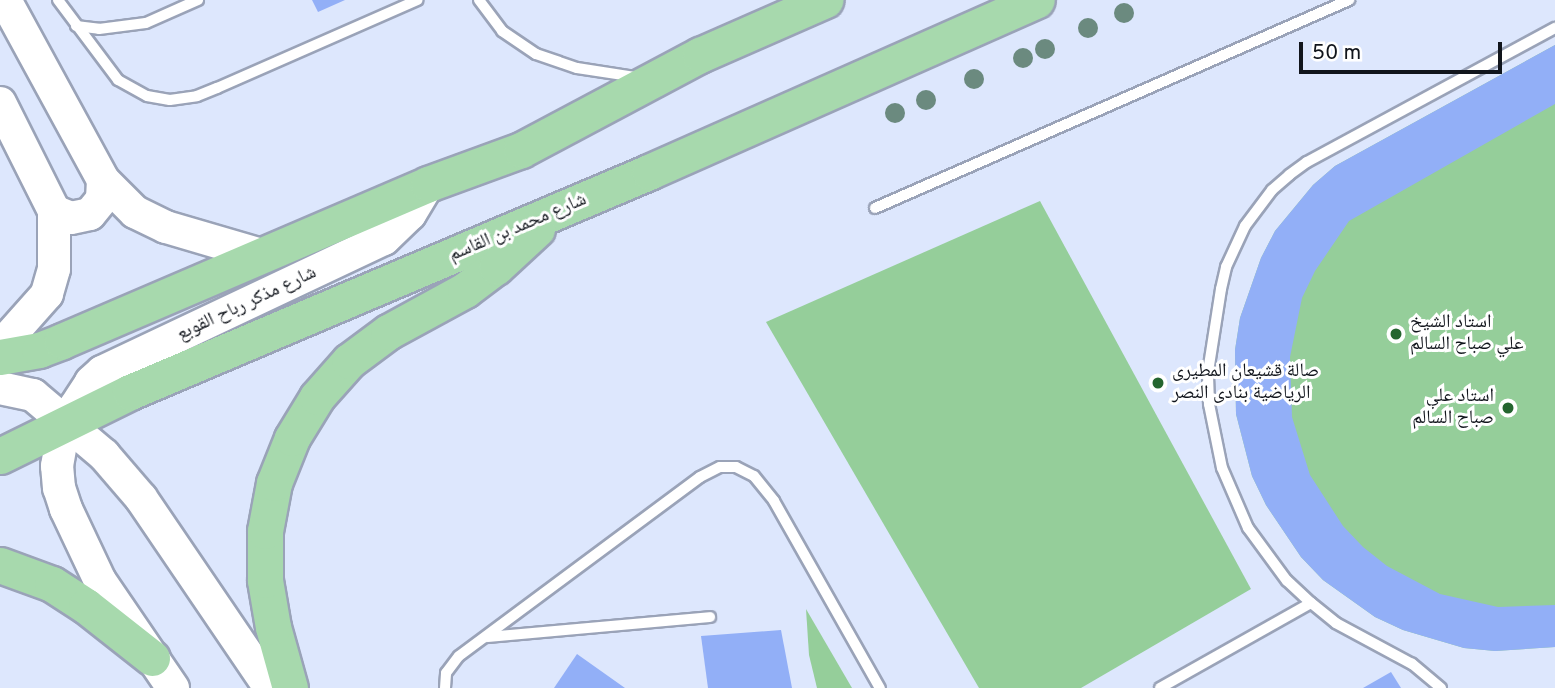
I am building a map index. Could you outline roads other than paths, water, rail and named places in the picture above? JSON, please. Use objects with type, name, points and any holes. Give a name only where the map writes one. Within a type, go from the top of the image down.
[{"type":"main road","points":[[0,357],[50,345],[428,184],[521,150],[610,106],[652,80],[825,0]]},
{"type":"main road","name":"شارع محمد بن القاسم","points":[[0,457],[130,392],[552,213],[1037,0]]},
{"type":"main road","points":[[290,688],[265,580],[265,531],[274,483],[292,438],[317,397],[349,361],[388,332],[465,290],[496,267],[552,213]]},
{"type":"main road","points":[[0,565],[52,584],[86,606],[152,658]]},
{"type":"street","points":[[5,0],[103,180],[135,212],[166,227],[261,255]]},
{"type":"street","points":[[0,103],[54,211],[54,269],[47,294],[34,312],[0,347]]},
{"type":"street","points":[[54,211],[71,218],[90,214],[102,199],[103,180]]},
{"type":"street","name":"شارع مذكر رباح القوبع","points":[[173,688],[93,569],[59,488],[57,466],[61,444],[82,393],[102,372],[377,243],[410,214],[428,184]]},
{"type":"street","points":[[0,388],[33,395],[104,455],[141,498],[270,688]]},
{"type":"lane","points":[[58,0],[118,80],[147,96],[170,100],[207,92],[417,0]]},
{"type":"lane","points":[[76,26],[99,29],[146,23],[198,0]]},
{"type":"lane","points":[[479,0],[502,31],[536,54],[577,68],[652,80]]},
{"type":"lane","points":[[875,208],[1349,0]]},
{"type":"lane","points":[[1441,688],[1412,664],[1336,623],[1311,603],[1287,581],[1248,528],[1222,468],[1214,437],[1208,372],[1221,289],[1234,246],[1257,207],[1280,182],[1307,162],[1555,28]]},
{"type":"lane","points":[[445,688],[451,663],[699,477],[720,467],[736,467],[754,476],[774,501],[880,688]]},
{"type":"lane","points":[[1160,688],[1311,603]]},
{"type":"lane","points":[[484,637],[710,617]]},
{"type":"place","name":"استاد الشيخ علي صباح السالم","points":[[1396,334]]},
{"type":"place","name":"صالة قشيعان المطيرى الرياضية بنادى النصر","points":[[1158,383]]},
{"type":"place","name":"استاد علي صباح السالم","points":[[1508,408]]}]
